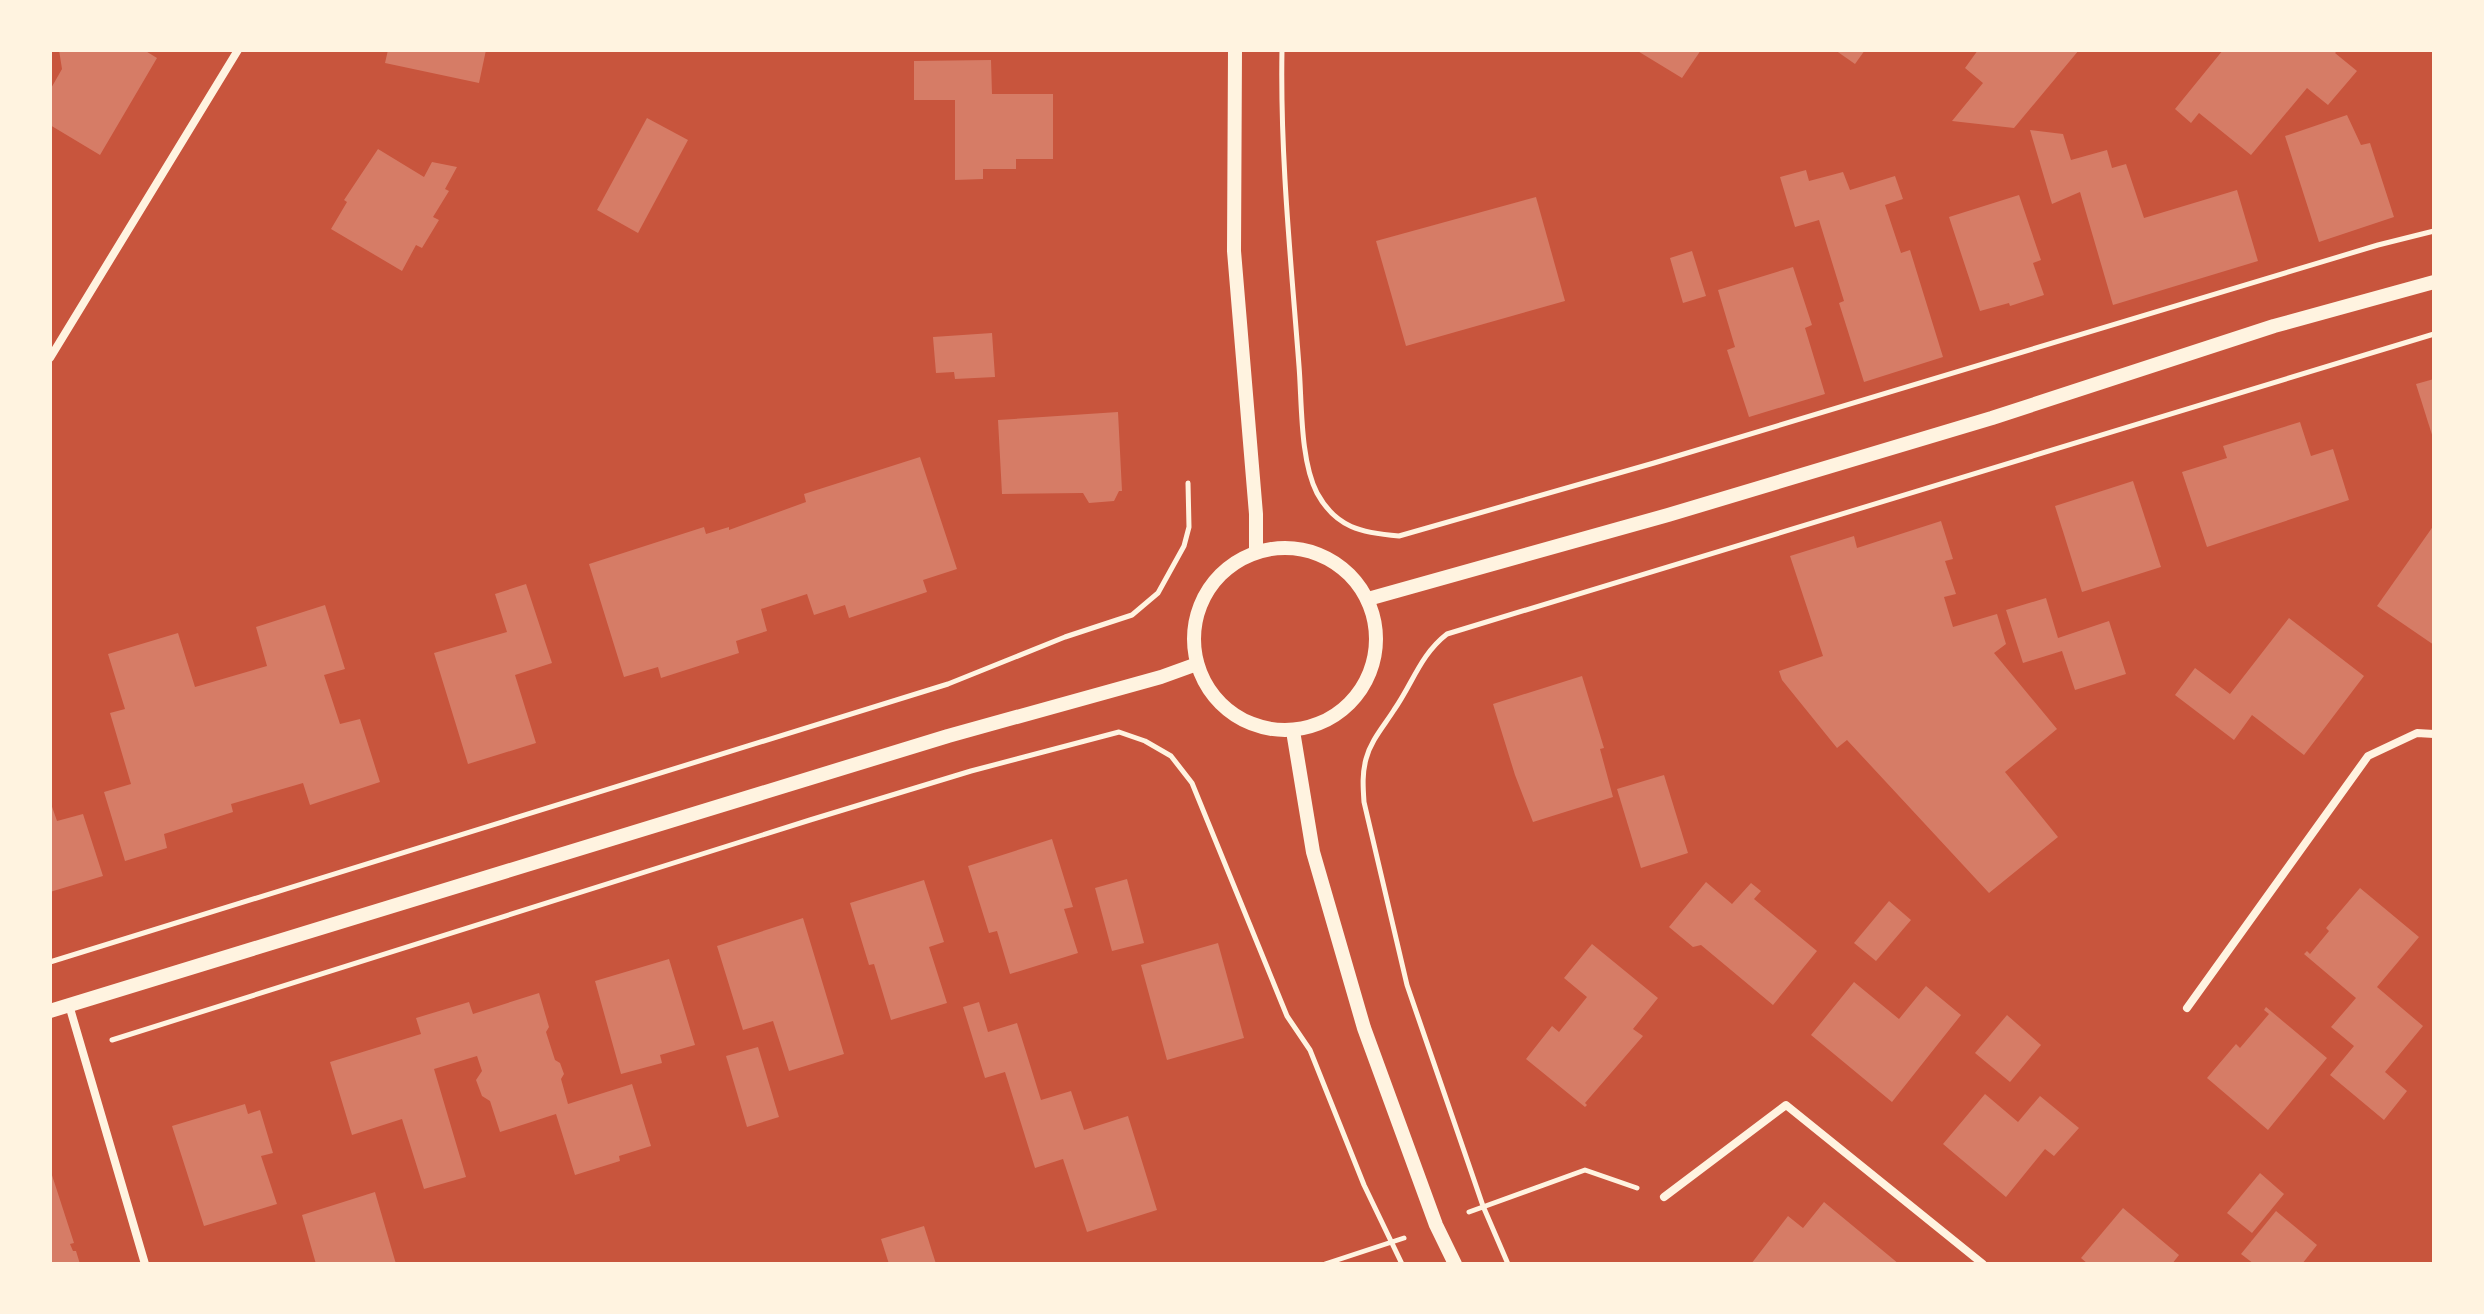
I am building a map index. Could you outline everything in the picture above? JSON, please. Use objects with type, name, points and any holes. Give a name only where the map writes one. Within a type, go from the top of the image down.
[{"type":"street","points":[[50,358],[238,50]]},
{"type":"street","points":[[1235,50],[1234,251],[1256,514],[1256,552]]},
{"type":"street","points":[[1368,599],[1668,515],[1992,418],[2274,326],[2434,282]]},
{"type":"street","points":[[1281,548],[1307,551],[1332,560],[1353,577],[1368,599],[1376,628],[1375,657],[1365,685],[1346,708],[1321,724],[1293,731],[1261,728],[1233,715],[1211,693],[1197,664],[1194,637],[1199,610],[1212,586],[1231,566],[1256,552],[1281,548]]},
{"type":"street","points":[[50,1011],[948,736],[1161,677],[1197,664]]},
{"type":"street","points":[[1293,731],[1313,852],[1360,1013],[1436,1225],[1455,1264]]},
{"type":"street","points":[[2187,1008],[2368,756],[2417,733],[2434,734]]},
{"type":"street","points":[[69,1005],[145,1264]]},
{"type":"street","points":[[1664,1197],[1786,1105],[1983,1264]]},
{"type":"path","points":[[1282,50],[1280,108],[1285,196],[1306,447],[1317,492],[1333,513],[1362,532],[1399,536],[1654,463],[2378,245],[2434,231]]},
{"type":"path","points":[[1508,1264],[1483,1206],[1407,985],[1379,871],[1362,778],[1367,756],[1378,732],[1396,708],[1419,662],[1432,646],[1447,634],[2434,334]]},
{"type":"path","points":[[50,962],[948,684],[1065,637],[1132,615],[1158,593],[1184,546],[1189,527],[1188,483]]},
{"type":"path","points":[[84,1049],[840,811],[971,771],[1119,732],[1145,741],[1171,756],[1192,783],[1287,1016],[1310,1050],[1364,1185],[1402,1264]]},
{"type":"path","points":[[1325,1264],[1391,1243],[1585,1170],[1664,1197]]},
{"type":"building","points":[[59,50],[144,50],[157,58],[100,155],[50,125],[50,90],[62,69]]},
{"type":"building","points":[[388,50],[486,50],[479,83],[385,63]]},
{"type":"building","points":[[1636,50],[1701,50],[1682,78]]},
{"type":"building","points":[[1835,50],[1865,50],[1855,64]]},
{"type":"building","points":[[1978,50],[2079,50],[2014,128],[1952,121],[1983,83],[1965,68]]},
{"type":"building","points":[[2223,50],[2338,50],[2335,53],[2357,71],[2328,105],[2307,88],[2251,155],[2199,113],[2191,123],[2175,109]]},
{"type":"building","points":[[991,60],[992,94],[1053,94],[1053,159],[1016,159],[1016,169],[983,169],[983,179],[955,180],[955,100],[914,100],[914,61]]},
{"type":"building","points":[[2347,115],[2361,145],[2370,143],[2394,217],[2319,242],[2285,136]]},
{"type":"building","points":[[647,118],[688,140],[638,233],[597,210]]},
{"type":"building","points":[[2030,130],[2063,134],[2071,160],[2107,150],[2112,168],[2126,164],[2144,218],[2237,190],[2258,261],[2113,305],[2080,192],[2052,204]]},
{"type":"building","points":[[378,149],[424,177],[432,162],[457,167],[445,189],[449,191],[433,217],[439,220],[422,248],[416,245],[402,271],[331,229],[347,202],[344,200]]},
{"type":"building","points":[[1806,170],[1809,181],[1843,172],[1850,190],[1895,176],[1903,199],[1885,205],[1901,253],[1910,250],[1943,357],[1864,382],[1839,303],[1844,301],[1819,220],[1795,227],[1780,177]]},
{"type":"building","points":[[2019,195],[2041,260],[2033,263],[2044,295],[2010,306],[2009,303],[1980,311],[1949,217]]},
{"type":"building","points":[[1536,197],[1565,301],[1406,346],[1376,241]]},
{"type":"building","points":[[1692,251],[1706,296],[1683,303],[1670,258]]},
{"type":"building","points":[[1793,267],[1812,325],[1805,328],[1825,394],[1749,417],[1727,350],[1735,347],[1718,290]]},
{"type":"building","points":[[992,333],[995,377],[955,379],[954,372],[936,373],[933,337]]},
{"type":"building","points":[[2434,379],[2434,438],[2433,438],[2416,384]]},
{"type":"building","points":[[1118,412],[1122,491],[1114,501],[1089,503],[1083,493],[1002,494],[998,420]]},
{"type":"building","points":[[2300,422],[2311,456],[2333,449],[2349,500],[2207,547],[2182,472],[2227,458],[2223,446]]},
{"type":"building","points":[[920,457],[957,569],[923,580],[927,592],[849,618],[845,605],[814,615],[807,594],[761,609],[767,631],[736,641],[739,653],[661,678],[658,667],[624,677],[589,564],[704,527],[706,534],[729,527],[729,530],[806,502],[804,494]]},
{"type":"building","points":[[2133,481],[2161,567],[2082,592],[2055,506]]},
{"type":"building","points":[[1941,521],[1953,559],[1945,561],[1956,594],[1944,597],[1953,627],[1997,614],[2006,644],[1994,653],[2057,729],[2005,772],[2058,837],[1989,893],[1847,740],[1837,748],[1782,680],[1779,671],[1823,656],[1790,556],[1854,536],[1857,548]]},
{"type":"building","points":[[2434,525],[2434,645],[2377,606]]},
{"type":"building","points":[[526,584],[552,663],[515,675],[536,743],[468,764],[434,653],[507,632],[495,594]]},
{"type":"building","points":[[2046,598],[2058,638],[2109,621],[2126,674],[2075,690],[2062,651],[2023,663],[2006,610]]},
{"type":"building","points":[[325,605],[345,669],[324,675],[340,724],[360,719],[380,782],[310,805],[303,783],[231,804],[233,812],[164,834],[167,848],[125,861],[104,792],[131,784],[110,713],[125,709],[108,654],[178,633],[195,687],[267,666],[256,627]]},
{"type":"building","points":[[2289,618],[2364,676],[2304,755],[2252,715],[2234,740],[2175,695],[2195,668],[2230,694]]},
{"type":"building","points":[[1582,676],[1604,748],[1600,749],[1613,797],[1533,822],[1493,704]]},
{"type":"building","points":[[1664,775],[1688,853],[1641,868],[1617,789]]},
{"type":"building","points":[[50,801],[57,821],[83,814],[103,876],[50,892]]},
{"type":"building","points":[[1052,839],[1073,907],[1064,909],[1078,953],[1010,974],[997,931],[989,933],[968,866]]},
{"type":"building","points":[[1127,879],[1144,943],[1112,951],[1095,888]]},
{"type":"building","points":[[924,880],[944,942],[929,947],[947,1003],[891,1020],[874,964],[869,965],[850,903]]},
{"type":"building","points":[[1706,882],[1732,904],[1751,883],[1761,891],[1754,899],[1817,951],[1773,1005],[1701,945],[1693,947],[1669,927]]},
{"type":"building","points":[[2360,888],[2419,937],[2377,987],[2423,1026],[2385,1072],[2407,1091],[2384,1120],[2330,1075],[2354,1046],[2331,1027],[2356,998],[2304,954],[2307,951],[2310,954],[2329,931],[2326,928]]},
{"type":"building","points":[[1889,901],[1911,920],[1876,961],[1854,943]]},
{"type":"building","points":[[803,918],[844,1054],[789,1071],[773,1021],[743,1030],[717,946]]},
{"type":"building","points":[[1218,943],[1244,1038],[1167,1060],[1141,965]]},
{"type":"building","points":[[1592,944],[1658,998],[1633,1029],[1643,1036],[1585,1103],[1585,1107],[1526,1059],[1552,1026],[1559,1032],[1587,997],[1564,978]]},
{"type":"building","points":[[669,959],[695,1045],[660,1055],[662,1063],[621,1074],[595,981]]},
{"type":"building","points":[[1854,982],[1899,1019],[1926,986],[1961,1015],[1892,1102],[1811,1035]]},
{"type":"building","points":[[539,993],[549,1027],[546,1032],[555,1060],[560,1063],[564,1074],[561,1079],[568,1104],[632,1084],[651,1146],[619,1156],[620,1161],[575,1175],[556,1114],[500,1132],[490,1101],[482,1096],[476,1080],[482,1071],[477,1056],[434,1069],[466,1177],[424,1189],[402,1119],[352,1135],[330,1062],[421,1034],[416,1018],[469,1002],[473,1014]]},
{"type":"building","points":[[979,1002],[988,1032],[1017,1023],[1041,1100],[1071,1091],[1084,1130],[1128,1116],[1157,1210],[1087,1232],[1063,1159],[1035,1168],[1005,1072],[985,1078],[963,1007]]},
{"type":"building","points":[[2266,1007],[2327,1058],[2268,1130],[2207,1078],[2236,1044],[2240,1048],[2269,1014],[2264,1010]]},
{"type":"building","points":[[2007,1015],[2041,1045],[2010,1082],[1975,1053]]},
{"type":"building","points":[[758,1047],[779,1117],[747,1127],[726,1056]]},
{"type":"building","points":[[1985,1094],[2018,1122],[2040,1096],[2079,1128],[2054,1156],[2045,1149],[2006,1197],[1943,1144]]},
{"type":"building","points":[[245,1104],[248,1114],[260,1110],[273,1153],[261,1156],[277,1204],[204,1226],[172,1126]]},
{"type":"building","points":[[50,1169],[74,1243],[70,1244],[80,1264],[50,1264]]},
{"type":"building","points":[[2260,1173],[2284,1194],[2252,1233],[2227,1213]]},
{"type":"building","points":[[375,1192],[396,1264],[316,1264],[302,1215]]},
{"type":"building","points":[[1824,1202],[1899,1264],[1751,1264],[1788,1216],[1803,1228]]},
{"type":"building","points":[[2123,1208],[2179,1255],[2172,1264],[2088,1264],[2081,1258]]},
{"type":"building","points":[[2276,1211],[2317,1245],[2302,1264],[2254,1264],[2241,1254]]},
{"type":"building","points":[[924,1226],[936,1264],[889,1264],[881,1239]]}]
